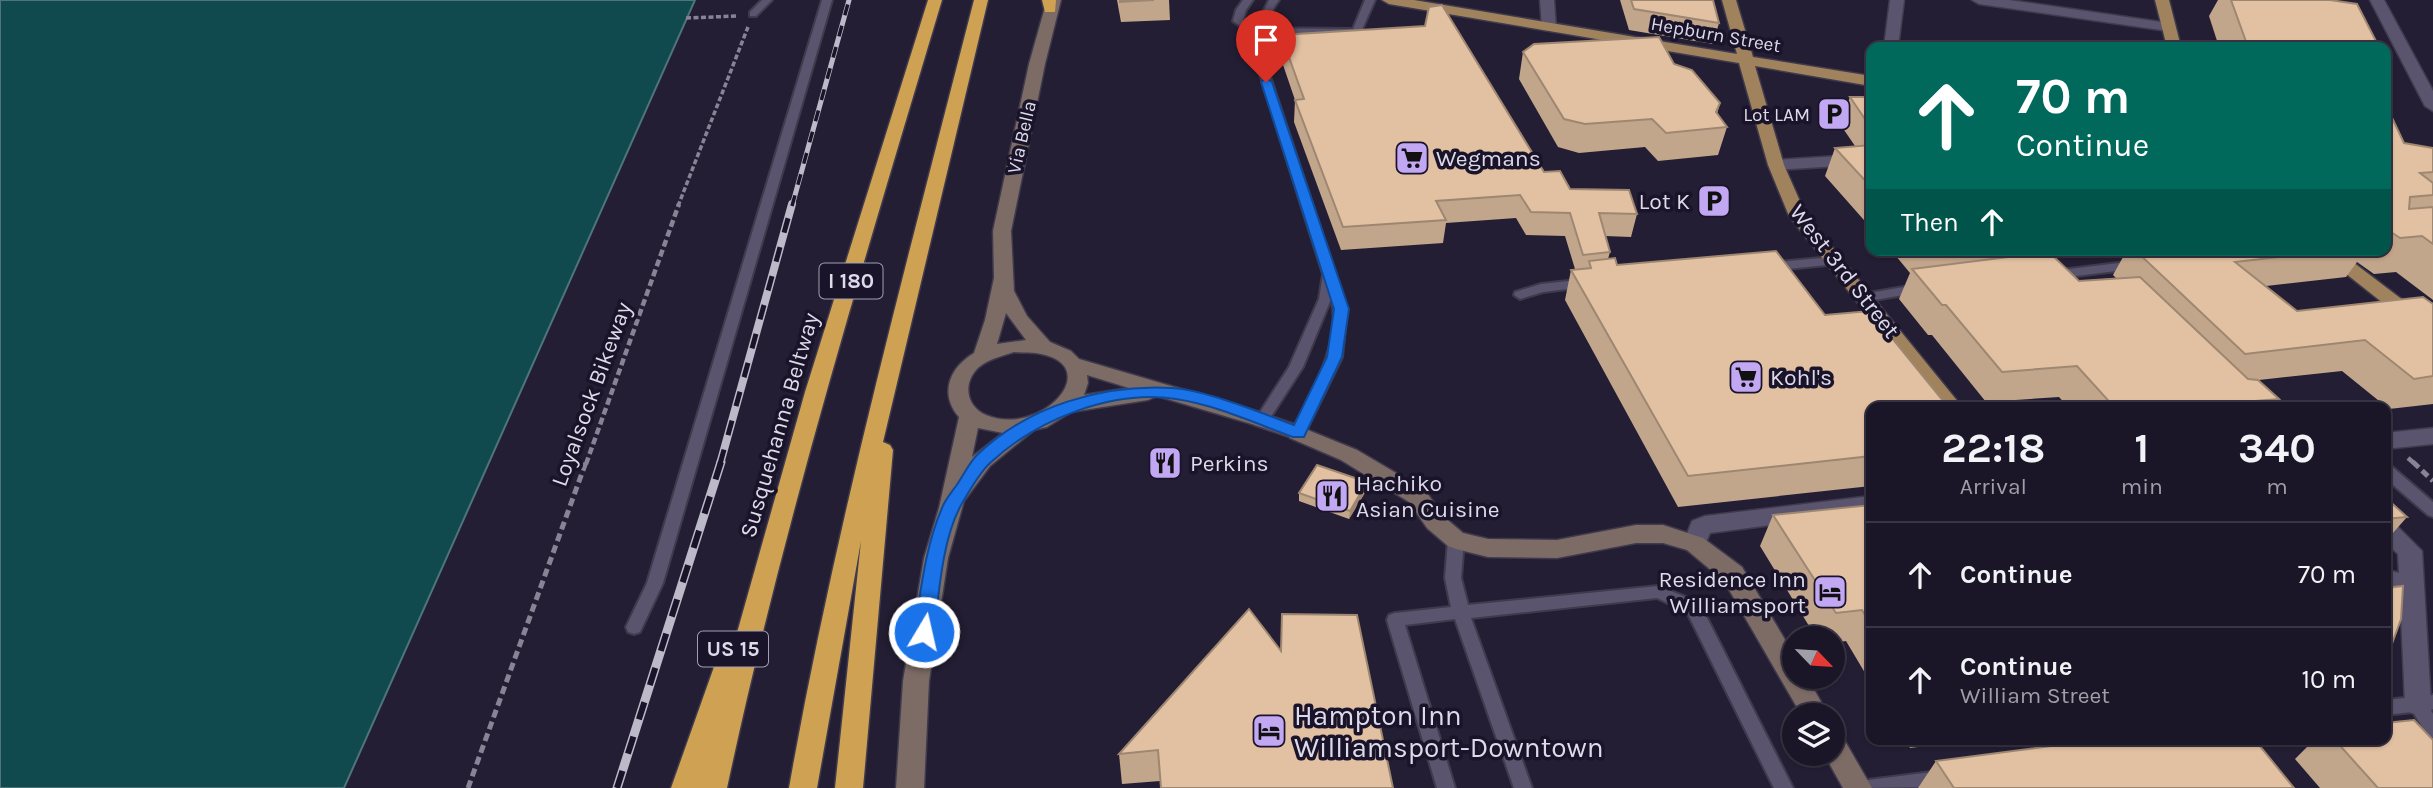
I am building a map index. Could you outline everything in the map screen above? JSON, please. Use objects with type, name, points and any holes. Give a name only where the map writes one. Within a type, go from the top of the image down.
[{"type":"highway","name":"Susquehanna Beltway","points":[[713,788],[750,629],[782,509],[935,0]]},
{"type":"highway","name":"I 180","points":[[803,788],[832,625],[891,368],[981,0]]},
{"type":"highway","points":[[849,788],[891,368]]},
{"type":"highway","name":"US 15","points":[[685,788],[782,509]]},
{"type":"main road","name":"Hepburn Street","points":[[1389,0],[1866,80]]},
{"type":"main road","name":"West 3rd Street","points":[[1729,0],[1776,165],[1798,216],[1948,402]]},
{"type":"main road","points":[[2162,0],[2172,42]]},
{"type":"main road","name":"Via Bella","points":[[1042,346],[1013,308],[1004,291],[1002,231],[1005,207],[1053,2]]},
{"type":"main road","points":[[2333,256],[2433,333]]},
{"type":"main road","name":"Via Bella","points":[[983,355],[995,320],[1002,276]]},
{"type":"main road","points":[[1076,365],[1078,389],[1067,406],[1055,415],[1027,425],[999,426],[970,415],[961,406],[956,388],[964,370],[983,355],[1012,346],[1042,346],[1061,353],[1076,365],[1262,420]]},
{"type":"main road","points":[[1067,406],[1126,394],[1175,393]]},
{"type":"main road","points":[[910,788],[916,681],[936,558],[951,508],[970,415]]},
{"type":"main road","points":[[951,508],[982,460],[1027,425]]},
{"type":"main road","points":[[1298,433],[1349,454],[1417,496],[1435,522],[1456,540],[1488,548],[1557,549],[1636,534],[1663,534],[1695,544],[1732,574],[1808,703]]},
{"type":"main road","points":[[1845,766],[1858,788]]},
{"type":"street","points":[[1547,0],[1549,27]]},
{"type":"street","points":[[1892,42],[1897,0]]},
{"type":"street","points":[[1979,0],[2168,27]]},
{"type":"street","points":[[2377,0],[2433,106]]},
{"type":"street","points":[[1776,165],[1866,159]]},
{"type":"street","points":[[1262,420],[1298,433]]},
{"type":"street","points":[[2391,440],[2433,436]]},
{"type":"street","points":[[1695,544],[1700,527],[1705,525],[1866,505]]},
{"type":"street","points":[[2391,534],[2410,551],[2411,586],[2426,703]]},
{"type":"street","points":[[2391,580],[2411,586]]},
{"type":"lane","points":[[753,14],[767,0]]},
{"type":"lane","points":[[634,627],[655,583],[827,0]]},
{"type":"lane","points":[[1248,0],[1238,21],[1250,30],[1342,309],[1335,357],[1298,433]]},
{"type":"lane","points":[[1250,30],[1263,21],[1274,0]]},
{"type":"lane","points":[[1250,30],[1357,32],[1370,0]]},
{"type":"lane","points":[[1748,268],[1832,261]]},
{"type":"lane","points":[[2034,277],[2100,274],[2155,262]]},
{"type":"lane","points":[[1262,420],[1296,367],[1325,299],[1329,270]]},
{"type":"lane","points":[[1520,295],[1541,288],[1596,283]]},
{"type":"lane","points":[[1863,298],[1935,287]]},
{"type":"lane","points":[[2391,474],[2433,511]]},
{"type":"lane","points":[[1456,540],[1453,578],[1461,612],[1523,788]]},
{"type":"lane","points":[[1446,788],[1395,620],[1658,592],[1693,607],[1784,788]]},
{"type":"lane","points":[[2391,707],[2426,703],[2433,730]]},
{"type":"lane","points":[[1868,788],[1957,777]]},
{"type":"path","points":[[686,18],[753,14]]},
{"type":"path","name":"Loyalsock Bikeway","points":[[468,788],[533,615],[568,509],[675,214],[753,14]]},
{"type":"shaded area","points":[[0,0],[695,0],[344,788],[0,788]]},
{"type":"building","points":[[1120,0],[1154,0],[1120,2]]},
{"type":"building","points":[[1631,0],[1713,0],[1719,23],[1634,9]]},
{"type":"building","points":[[2231,0],[2330,0],[2357,4],[2376,42],[2246,42]]},
{"type":"building","name":"Wegmans","points":[[1442,5],[1544,172],[1560,171],[1570,189],[1629,190],[1637,214],[1599,213],[1610,252],[1583,255],[1570,213],[1531,212],[1520,195],[1436,201],[1446,220],[1343,227],[1295,100],[1304,99],[1281,35],[1425,26],[1429,7]]},
{"type":"building","points":[[1659,37],[1674,64],[1692,70],[1720,103],[1716,112],[1727,127],[1666,133],[1652,119],[1585,124],[1564,119],[1523,52],[1534,44]]},
{"type":"building","points":[[1850,97],[1866,97],[1866,121]]},
{"type":"building","points":[[2391,116],[2404,143],[2433,148],[2433,172],[2420,173],[2433,183],[2433,195],[2410,197],[2409,209],[2433,207],[2433,244],[2422,236],[2400,238],[2391,232]]},
{"type":"building","points":[[1866,145],[1866,182],[1835,148]]},
{"type":"building","name":"Kohl's","points":[[1776,251],[1825,315],[1870,311],[1944,402],[1866,402],[1866,457],[1688,476],[1571,270],[1591,268],[1589,261],[1615,258],[1617,265]]},
{"type":"building","points":[[2017,256],[2053,256],[2079,281],[2140,277],[2248,379],[2258,380],[2279,399],[2243,402],[2110,402],[2077,366],[2002,372],[1912,269]]},
{"type":"building","points":[[2141,256],[2288,256],[2235,262],[2297,311],[2423,297],[2433,304],[2433,376],[2414,379],[2365,340],[2245,354]]},
{"type":"building","name":"Hachiko Asian Cuisine","points":[[1317,465],[1367,482],[1350,511],[1299,493]]},
{"type":"building","points":[[2391,502],[2407,517],[2391,518]]},
{"type":"building","points":[[1866,506],[1866,617],[1862,610],[1836,613],[1773,515]]},
{"type":"building","points":[[2403,586],[2401,619],[2391,646],[2391,587]]},
{"type":"building","name":"Hampton Inn Williamsport-Downtown","points":[[1249,609],[1281,651],[1282,614],[1357,615],[1393,788],[1161,788],[1158,750],[1119,754]]},
{"type":"building","points":[[2414,720],[2433,740],[2433,788],[2378,788],[2339,745],[2391,745],[2391,722]]},
{"type":"building","points":[[2059,745],[2259,745],[2294,788],[1954,788],[1936,761]]},
{"type":"railway","points":[[792,206],[849,0]]},
{"type":"railway","points":[[720,464],[792,204]]},
{"type":"railway","points":[[617,788],[721,462]]},
{"type":"place","name":"Lot LAM","points":[[1834,114]]},
{"type":"place","name":"Wegmans","points":[[1412,158]]},
{"type":"place","name":"Lot K","points":[[1714,201]]},
{"type":"place","name":"Kohl's","points":[[1746,377]]},
{"type":"place","name":"Perkins","points":[[1165,463]]},
{"type":"place","name":"Hachiko Asian Cuisine","points":[[1332,496]]},
{"type":"place","name":"Residence Inn Williamsport","points":[[1830,592]]},
{"type":"place","name":"Hampton Inn Williamsport-Downtown","points":[[1269,731]]},
{"type":"route","points":[[924,632],[936,558],[951,508],[982,460],[1027,425],[1055,415],[1067,406],[1126,394],[1175,393],[1231,408],[1298,433],[1335,357],[1342,309],[1266,82]]}]
